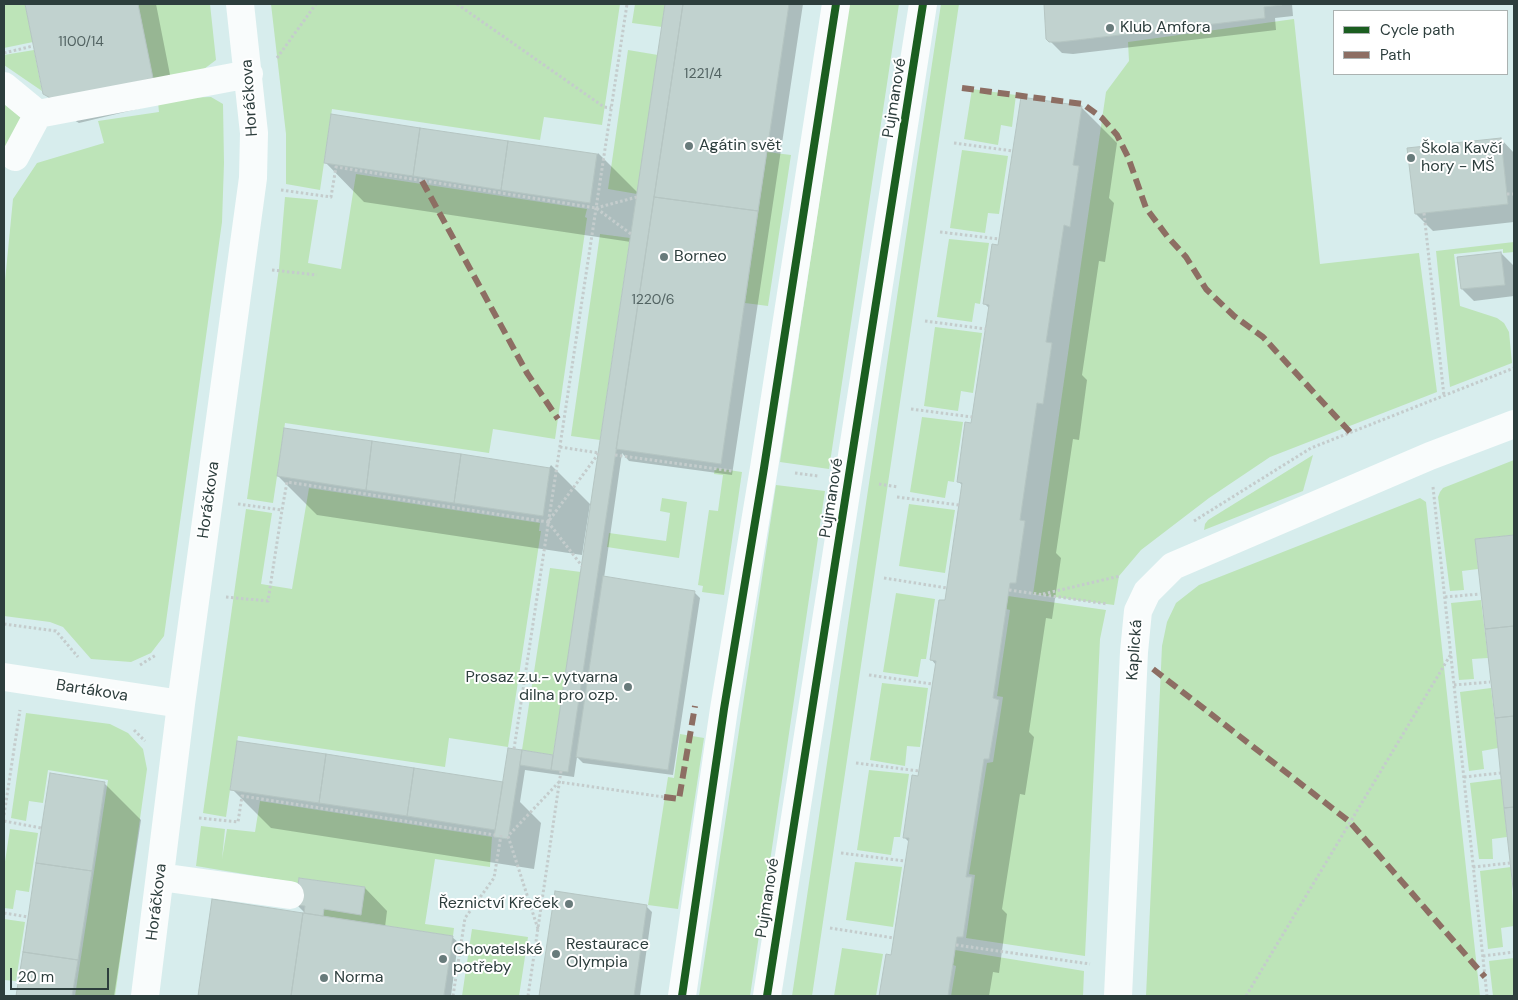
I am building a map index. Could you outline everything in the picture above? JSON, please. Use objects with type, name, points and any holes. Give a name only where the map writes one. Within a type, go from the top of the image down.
[{"type":"street","name":"Horáčkova","points":[[145,996],[181,704],[253,178],[254,133],[240,4]]},
{"type":"street","points":[[682,996],[724,709],[764,468],[836,4]]},
{"type":"street","name":"Pujmanové","points":[[766,996],[924,4]]},
{"type":"street","points":[[38,114],[249,74]]},
{"type":"street","points":[[4,86],[38,114]]},
{"type":"street","points":[[15,157],[38,114]]},
{"type":"street","name":"Kaplická","points":[[1118,996],[1134,652],[1138,611],[1147,592],[1172,566],[1430,456],[1514,424]]},
{"type":"street","name":"Bartákova","points":[[4,677],[181,704]]},
{"type":"street","points":[[160,877],[290,895]]},
{"type":"path","points":[[276,59],[316,4]]},
{"type":"path","points":[[457,4],[604,107],[611,108]]},
{"type":"path","points":[[514,749],[627,4]]},
{"type":"path","points":[[4,53],[33,46]]},
{"type":"path","points":[[954,143],[1012,151]]},
{"type":"path","points":[[278,190],[331,197],[336,167],[596,208],[636,197]]},
{"type":"path","points":[[1507,194],[1514,194]]},
{"type":"path","points":[[596,208],[631,234]]},
{"type":"path","points":[[1424,214],[1444,396]]},
{"type":"path","points":[[940,232],[999,239]]},
{"type":"path","points":[[272,270],[317,275]]},
{"type":"path","points":[[925,321],[986,328]]},
{"type":"path","points":[[1187,525],[1311,448],[1514,368]]},
{"type":"path","points":[[911,409],[972,417]]},
{"type":"path","points":[[558,419],[564,420]]},
{"type":"path","points":[[548,522],[599,453],[560,447]]},
{"type":"path","points":[[615,455],[739,472]]},
{"type":"path","points":[[225,597],[268,601],[287,482],[548,522],[582,566]]},
{"type":"path","points":[[1433,486],[1487,996]]},
{"type":"path","points":[[897,497],[959,506]]},
{"type":"path","points":[[238,504],[282,510]]},
{"type":"path","points":[[1040,594],[1125,575]]},
{"type":"path","points":[[884,578],[946,588]]},
{"type":"path","points":[[1009,590],[1114,605]]},
{"type":"path","points":[[1445,598],[1480,594]]},
{"type":"path","points":[[4,624],[56,631],[84,664]]},
{"type":"path","points":[[133,667],[158,654]]},
{"type":"path","points":[[1246,996],[1451,654]]},
{"type":"path","points":[[869,675],[932,684]]},
{"type":"path","points":[[1454,686],[1490,682]]},
{"type":"path","points":[[4,815],[20,704]]},
{"type":"path","points":[[130,725],[145,741],[148,749]]},
{"type":"path","points":[[856,763],[919,771]]},
{"type":"path","points":[[528,996],[561,771]]},
{"type":"path","points":[[1464,777],[1500,773]]},
{"type":"path","points":[[559,782],[664,797]]},
{"type":"path","points":[[538,929],[508,836],[559,782]]},
{"type":"path","points":[[195,818],[238,822],[242,796],[495,835]]},
{"type":"path","points":[[4,821],[42,828]]},
{"type":"path","points":[[453,996],[464,918],[494,878],[501,835]]},
{"type":"path","points":[[841,853],[905,861]]},
{"type":"path","points":[[1473,867],[1510,863]]},
{"type":"path","points":[[4,913],[28,917]]},
{"type":"path","points":[[830,928],[894,938]]},
{"type":"path","points":[[956,945],[1090,964]]},
{"type":"path","points":[[1482,956],[1514,952]]},
{"type":"path","points":[[1090,972],[1091,955]]},
{"type":"green space","points":[[4,4],[25,4],[33,42],[4,48]]},
{"type":"green space","points":[[138,4],[210,4],[216,60],[200,72],[154,86]]},
{"type":"green space","points":[[271,4],[620,4],[602,125],[544,117],[540,140],[332,109],[320,190],[286,184],[286,134]]},
{"type":"green space","points":[[635,4],[665,4],[662,27],[632,23]]},
{"type":"green space","points":[[849,4],[899,4],[829,469],[780,462]]},
{"type":"green space","points":[[941,4],[959,4],[812,996],[792,996]]},
{"type":"green space","points":[[1294,19],[1320,264],[1419,253],[1437,392],[1270,457],[1209,498],[1141,550],[1119,576],[1114,605],[1033,594],[1106,92],[1129,61],[1128,42]]},
{"type":"green space","points":[[34,50],[42,91],[4,65],[4,55]]},
{"type":"green space","points":[[628,50],[658,55],[637,194],[608,189]]},
{"type":"green space","points":[[972,89],[1016,95],[1012,127],[1001,125],[998,145],[964,139]]},
{"type":"green space","points":[[211,97],[223,104],[222,222],[164,636],[151,653],[131,662],[91,659],[63,627],[50,622],[4,616],[4,291],[13,199],[37,163],[104,143],[98,121],[159,112],[158,102],[178,98]]},
{"type":"green space","points":[[4,104],[23,119],[4,155]]},
{"type":"green space","points":[[962,150],[1008,156],[999,214],[988,213],[985,233],[950,228]]},
{"type":"green space","points":[[767,152],[791,155],[768,306],[745,303]]},
{"type":"green space","points":[[356,174],[587,209],[555,439],[493,429],[489,453],[285,423],[273,503],[247,499],[279,268],[285,197],[318,200],[308,263],[341,269]]},
{"type":"green space","points":[[600,234],[630,238],[600,440],[571,436]]},
{"type":"green space","points":[[949,239],[989,243],[980,304],[975,303],[972,322],[937,317]]},
{"type":"green space","points":[[1514,242],[1514,252],[1503,253],[1503,249],[1454,254],[1460,306],[1497,318],[1504,323],[1509,332],[1512,363],[1450,387],[1436,251]]},
{"type":"green space","points":[[935,327],[982,333],[973,393],[961,391],[958,411],[924,406]]},
{"type":"green space","points":[[922,417],[963,422],[954,482],[948,481],[945,498],[910,492]]},
{"type":"green space","points":[[1313,455],[1303,491],[1204,530],[1208,520]]},
{"type":"green space","points":[[1514,460],[1514,535],[1475,539],[1478,569],[1462,571],[1464,590],[1450,591],[1438,497],[1440,492],[1443,488]]},
{"type":"green space","points":[[715,468],[742,472],[724,595],[702,592],[703,586],[698,585],[709,510],[718,511],[723,475],[714,474]]},
{"type":"green space","points":[[776,485],[825,491],[750,996],[699,996]]},
{"type":"green space","points":[[309,488],[540,523],[539,531],[541,531],[508,747],[449,738],[445,767],[238,736],[226,817],[203,813],[246,509],[272,513],[261,584],[292,589]]},
{"type":"green space","points":[[662,498],[687,502],[679,558],[607,547],[609,533],[666,541],[670,513],[660,511]]},
{"type":"green space","points":[[1420,498],[1426,502],[1480,996],[1146,996],[1162,646],[1167,622],[1176,603],[1199,585]]},
{"type":"green space","points":[[909,504],[955,510],[945,573],[899,566]]},
{"type":"green space","points":[[550,568],[581,572],[553,755],[522,750]]},
{"type":"green space","points":[[896,593],[935,599],[926,659],[921,659],[918,677],[883,672]]},
{"type":"green space","points":[[1008,596],[1106,610],[1100,639],[1085,956],[966,938],[975,875],[969,874],[987,763],[993,762],[1003,697],[997,696],[1010,610],[1006,609]]},
{"type":"green space","points":[[1481,600],[1488,658],[1472,659],[1474,679],[1459,680],[1451,603]]},
{"type":"green space","points":[[882,683],[928,688],[920,747],[907,746],[905,766],[870,760]]},
{"type":"green space","points":[[1491,688],[1498,748],[1482,751],[1484,769],[1469,771],[1460,692]]},
{"type":"green space","points":[[26,713],[110,724],[128,733],[143,749],[147,769],[115,996],[75,996],[108,780],[48,770],[43,803],[29,801],[26,821],[11,818]]},
{"type":"green space","points":[[680,734],[704,738],[678,909],[648,905],[668,777],[674,778]]},
{"type":"green space","points":[[869,770],[909,774],[900,837],[894,837],[891,855],[857,850]]},
{"type":"green space","points":[[1501,779],[1507,837],[1492,839],[1493,859],[1479,859],[1470,783]]},
{"type":"green space","points":[[260,801],[492,837],[490,867],[435,859],[425,924],[454,928],[453,936],[323,916],[324,909],[361,914],[365,887],[299,878],[298,883],[196,866],[201,826],[225,829],[222,859],[227,829],[255,832]]},
{"type":"green space","points":[[10,829],[38,833],[29,892],[16,890],[13,909],[4,908],[4,868]]},
{"type":"green space","points":[[855,862],[902,867],[893,927],[846,920]]},
{"type":"green space","points":[[1511,867],[1514,926],[1501,928],[1503,947],[1488,949],[1480,871]]},
{"type":"green space","points":[[4,919],[25,922],[16,981],[4,980]]},
{"type":"green space","points":[[472,929],[528,937],[519,996],[462,996]]},
{"type":"green space","points":[[842,948],[883,954],[876,996],[834,996]]},
{"type":"green space","points":[[955,950],[1084,971],[1083,996],[951,996],[956,966],[953,965]]},
{"type":"green space","points":[[1514,958],[1514,996],[1493,996],[1489,961]]},
{"type":"building","points":[[25,4],[138,4],[153,78],[56,101],[43,94]]},
{"type":"building","points":[[665,4],[683,4],[568,772],[551,770]]},
{"type":"building","points":[[683,4],[789,4],[758,211],[654,197]]},
{"type":"building","name":"Klub Amfora","points":[[1044,4],[1282,5],[1264,7],[1265,18],[1049,42],[1046,39]]},
{"type":"building","points":[[1021,97],[1082,106],[1073,165],[1079,166],[1070,227],[1064,225],[1046,342],[1052,343],[1043,404],[1037,403],[1020,520],[1025,521],[1016,583],[1010,583],[993,698],[999,700],[989,759],[984,759],[966,877],[972,877],[963,937],[957,937],[948,996],[879,996],[886,954],[891,955],[909,838],[903,838],[912,775],[918,776],[936,661],[930,660],[939,600],[945,600],[962,483],[957,482],[965,422],[971,423],[989,305],[983,304],[992,244],[998,245]]},
{"type":"building","points":[[331,114],[420,128],[413,176],[324,163]]},
{"type":"building","points":[[420,128],[508,141],[501,190],[413,176]]},
{"type":"building","points":[[1501,138],[1508,204],[1415,214],[1407,148]]},
{"type":"building","points":[[508,141],[597,154],[590,203],[501,190]]},
{"type":"building","points":[[654,197],[758,211],[721,464],[616,449]]},
{"type":"building","points":[[1501,252],[1505,285],[1461,289],[1457,257]]},
{"type":"building","points":[[284,428],[372,441],[366,490],[277,476]]},
{"type":"building","points":[[372,441],[461,454],[454,503],[366,490]]},
{"type":"building","points":[[461,454],[550,468],[543,516],[454,503]]},
{"type":"building","points":[[1514,535],[1514,626],[1485,629],[1475,539]]},
{"type":"building","points":[[603,576],[695,591],[668,770],[576,757]]},
{"type":"building","points":[[1514,626],[1514,716],[1495,718],[1485,629]]},
{"type":"building","points":[[1514,716],[1514,807],[1504,808],[1495,718]]},
{"type":"building","points":[[237,741],[326,754],[319,803],[230,790]]},
{"type":"building","points":[[508,748],[522,750],[508,839],[494,837]]},
{"type":"building","points":[[522,750],[553,755],[551,770],[520,765]]},
{"type":"building","points":[[326,754],[414,768],[407,816],[319,803]]},
{"type":"building","points":[[414,768],[503,782],[495,830],[407,816]]},
{"type":"building","points":[[50,773],[105,782],[92,871],[36,863]]},
{"type":"building","points":[[1514,807],[1514,897],[1504,808]]},
{"type":"building","points":[[36,863],[92,871],[78,960],[23,952]]},
{"type":"building","points":[[299,878],[365,887],[361,915],[324,909],[323,916],[304,913],[305,906],[295,905]]},
{"type":"building","points":[[555,891],[647,905],[634,996],[539,996]]},
{"type":"building","points":[[212,899],[303,913],[291,996],[198,996]]},
{"type":"building","points":[[303,913],[453,936],[444,995],[447,996],[291,996]]},
{"type":"building","points":[[23,952],[78,960],[72,996],[16,996]]},
{"type":"marked path","points":[[962,88],[1083,104],[1102,118],[1117,135],[1128,157],[1146,208],[1186,257],[1206,289],[1234,316],[1263,337],[1350,432]]},
{"type":"marked path","points":[[422,181],[527,373],[558,419]]},
{"type":"marked path","points":[[1153,669],[1350,822],[1485,977]]},
{"type":"marked path","points":[[664,797],[679,799],[695,706]]},
{"type":"cycle path","points":[[682,996],[724,709],[764,468],[836,4]]},
{"type":"cycle path","points":[[767,996],[923,4]]},
{"type":"place","name":"Klub Amfora","points":[[1110,28]]},
{"type":"place","name":"Agátin svět","points":[[689,146]]},
{"type":"place","name":"Škola Kavčí hory - MŠ","points":[[1411,158]]},
{"type":"place","name":"Borneo","points":[[664,257]]},
{"type":"place","name":"Prosaz z.u.- vytvarna dilna pro ozp.","points":[[628,687]]},
{"type":"place","name":"Řeznictví Křeček","points":[[569,904]]},
{"type":"place","name":"Restaurace Olympia","points":[[556,954]]},
{"type":"place","name":"Chovatelské potřeby","points":[[443,959]]},
{"type":"place","name":"Norma","points":[[324,978]]}]
